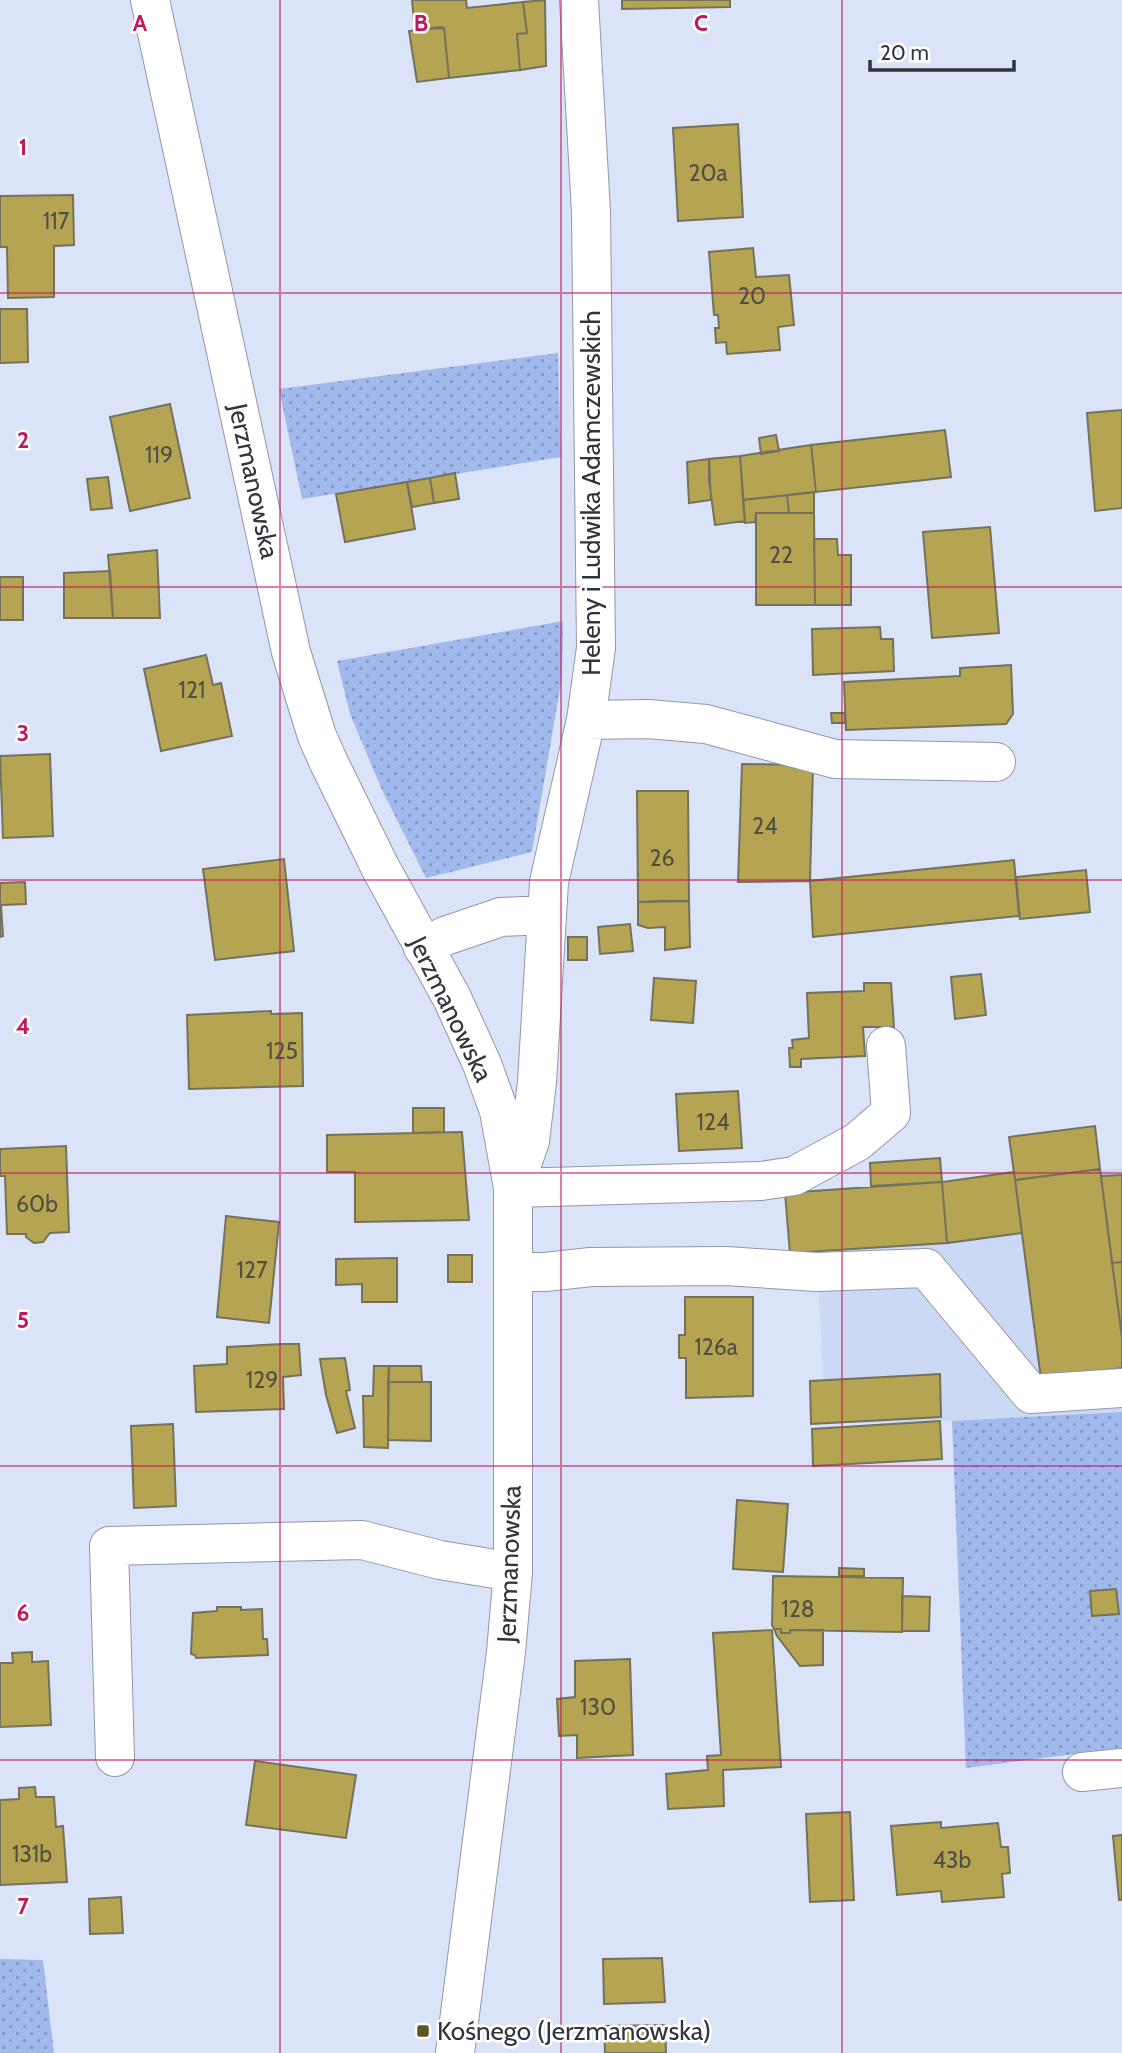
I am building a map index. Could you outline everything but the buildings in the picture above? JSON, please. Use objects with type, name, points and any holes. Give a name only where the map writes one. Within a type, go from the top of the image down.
[{"type":"street","name":"Jerzmanowska","points":[[150,0],[291,652],[317,736],[329,763],[370,848],[452,998],[482,1064],[499,1111],[513,1188],[513,1572],[506,1652],[455,2053]]},
{"type":"street","name":"Heleny i Ludwika Adamczewskich","points":[[513,1188],[530,1141],[537,1082],[547,899],[586,720],[596,648],[591,212],[579,0]]},
{"type":"street","points":[[586,720],[649,719],[706,724],[835,759],[996,762]]},
{"type":"street","points":[[423,948],[445,936],[547,899]]},
{"type":"street","points":[[513,1188],[761,1181],[794,1176],[857,1142],[891,1113],[886,1046]]},
{"type":"street","points":[[513,1272],[591,1267],[726,1266],[817,1272],[926,1268],[1031,1394],[1122,1388]]},
{"type":"street","points":[[116,1757],[109,1546],[362,1540],[440,1560],[513,1572]]},
{"type":"street","points":[[1082,1772],[1122,1768]]},
{"type":"shaded area","points":[[558,353],[561,457],[302,499],[279,389]]},
{"type":"shaded area","points":[[563,621],[562,677],[532,852],[426,878],[382,790],[350,714],[337,661]]},
{"type":"shaded area","points":[[1122,1168],[1122,1412],[952,1421],[811,1424],[810,1381],[823,1380],[817,1251],[790,1253],[785,1193],[942,1182],[1014,1172],[1016,1180]]},
{"type":"shaded area","points":[[1122,1412],[1122,1748],[966,1768],[952,1421]]},
{"type":"shaded area","points":[[0,1959],[43,1960],[54,2053],[0,2053]]},
{"type":"place","name":"Kośnego (Jerzmanowska)","points":[[423,2031]]}]
